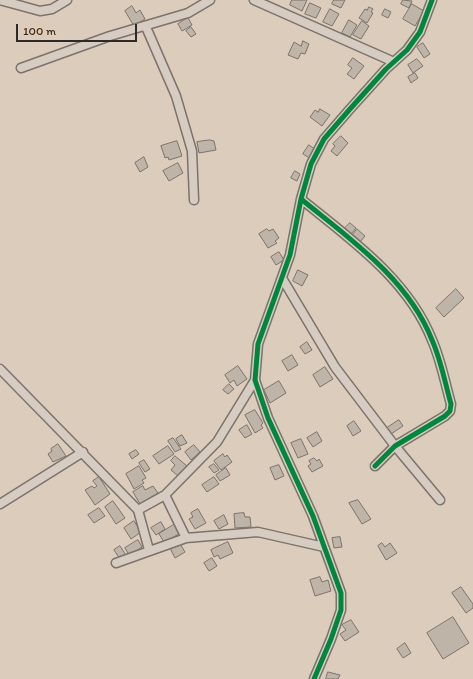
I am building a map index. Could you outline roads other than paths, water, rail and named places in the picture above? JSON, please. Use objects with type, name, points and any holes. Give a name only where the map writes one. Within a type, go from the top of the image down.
[{"type":"street","points":[[0,0],[40,11],[52,9],[67,0]]},
{"type":"street","points":[[21,68],[110,36],[188,14],[210,0]]},
{"type":"street","points":[[254,0],[394,62]]},
{"type":"street","points":[[314,679],[331,639],[341,610],[340,593],[313,516],[268,418],[255,380],[258,344],[292,248],[301,199],[311,164],[324,139],[360,98],[394,62],[408,50],[420,32],[432,0]]},
{"type":"street","points":[[146,27],[176,96],[192,151],[194,200]]},
{"type":"street","points":[[301,199],[377,263],[405,291],[432,340],[451,404],[450,410],[445,416],[395,446],[375,466]]},
{"type":"street","points":[[282,278],[335,367],[395,446],[440,500]]},
{"type":"street","points":[[0,368],[138,510],[149,550]]},
{"type":"street","points":[[138,510],[165,495],[217,442],[255,380]]},
{"type":"street","points":[[0,504],[83,452]]},
{"type":"street","points":[[165,495],[186,538]]},
{"type":"street","points":[[116,563],[186,538],[258,532],[324,547]]}]
